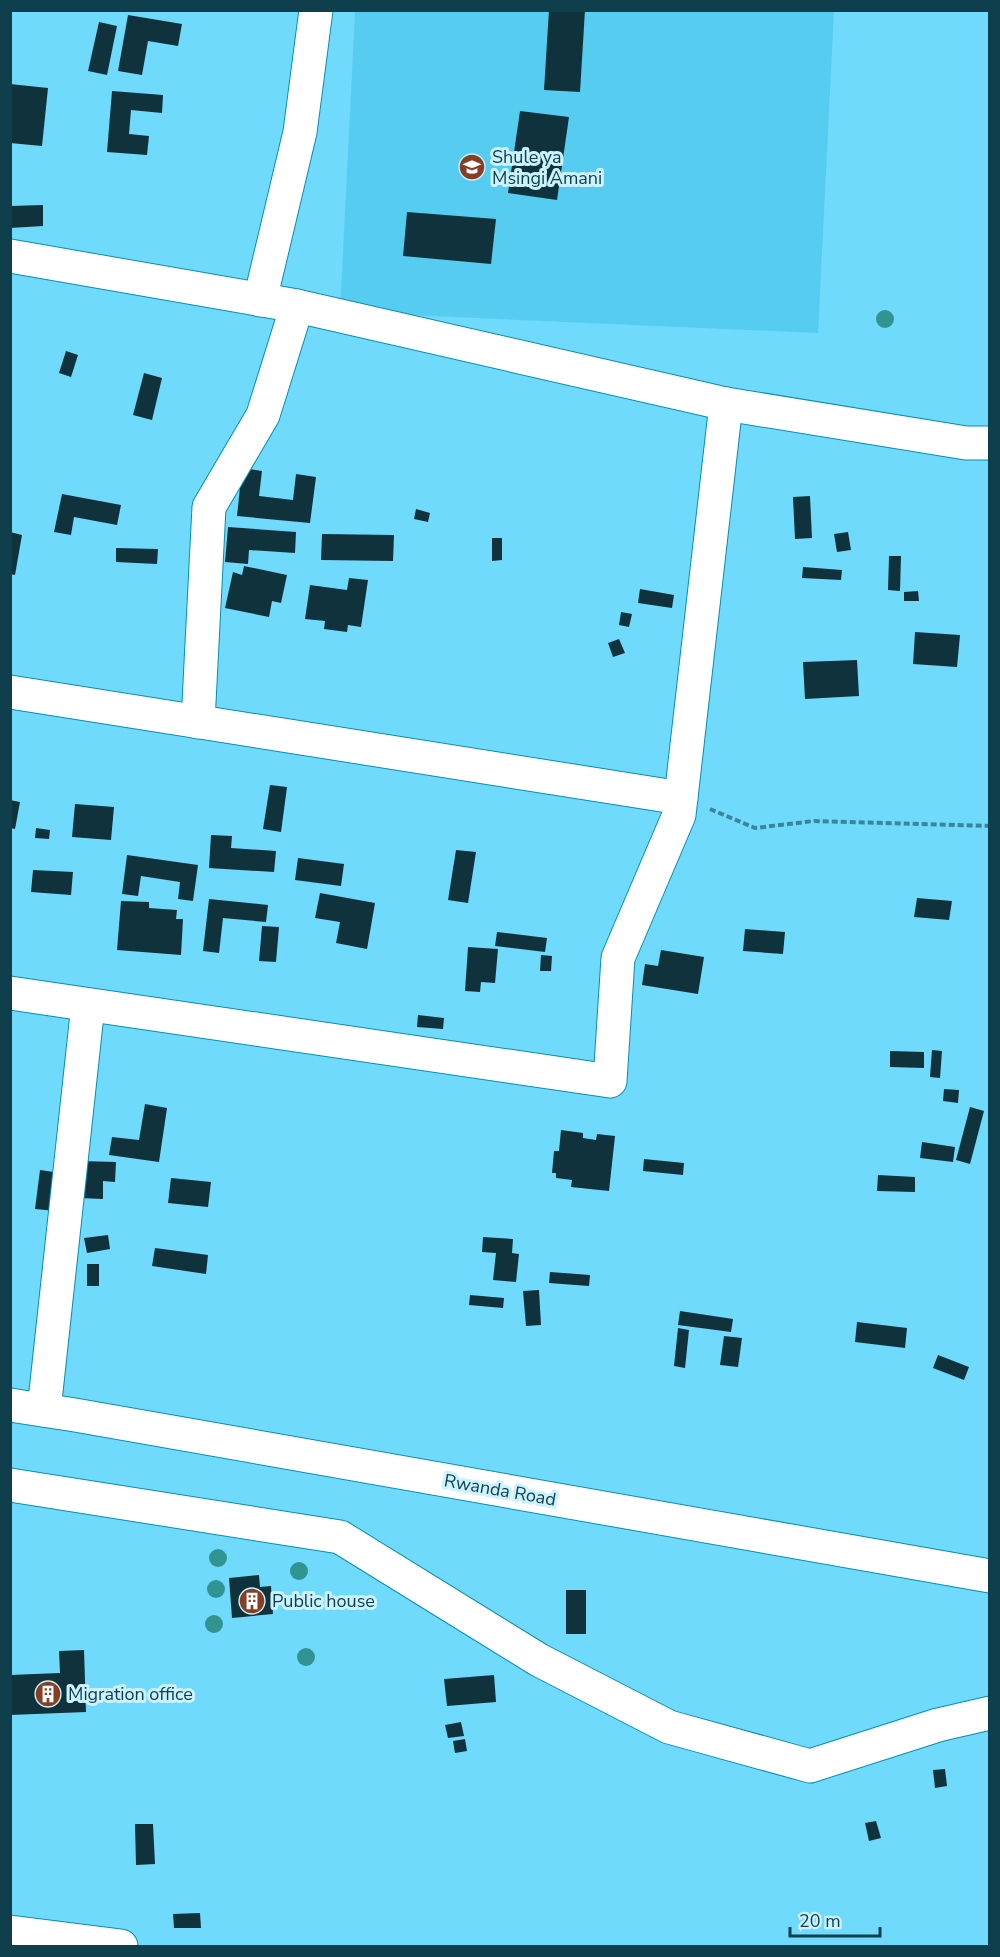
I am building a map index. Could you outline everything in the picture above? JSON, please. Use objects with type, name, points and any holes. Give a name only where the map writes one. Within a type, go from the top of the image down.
[{"type":"main road","points":[[260,300],[300,132],[316,10]]},
{"type":"main road","points":[[10,256],[297,306],[726,404],[966,443],[990,443]]},
{"type":"main road","points":[[198,722],[209,507],[263,415],[297,306]]},
{"type":"main road","points":[[10,993],[610,1081],[618,958],[679,815],[726,404]]},
{"type":"main road","points":[[10,692],[681,798]]},
{"type":"main road","points":[[44,1410],[88,1005]]},
{"type":"main road","name":"Rwanda Road","points":[[10,1405],[990,1576]]},
{"type":"main road","points":[[10,1485],[340,1537],[539,1660],[669,1727],[810,1766],[938,1725],[990,1713]]},
{"type":"main road","points":[[10,1932],[121,1947]]},
{"type":"path","points":[[681,798],[755,828],[814,821],[990,826]]},
{"type":"shaded area","points":[[355,11],[834,11],[818,333],[340,312]]},
{"type":"building","points":[[549,10],[585,10],[580,92],[544,90]]},
{"type":"building","points":[[128,15],[182,24],[178,46],[148,41],[142,75],[118,71]]},
{"type":"building","points":[[99,22],[117,26],[107,75],[88,71]]},
{"type":"building","points":[[10,84],[48,88],[42,146],[10,143]]},
{"type":"building","points":[[112,91],[163,95],[162,113],[131,110],[129,134],[149,136],[147,155],[107,152]]},
{"type":"building","points":[[520,111],[569,117],[557,200],[508,193]]},
{"type":"building","points":[[43,205],[43,226],[10,228],[10,206]]},
{"type":"building","points":[[407,212],[496,219],[491,264],[403,256]]},
{"type":"building","points":[[66,351],[78,355],[71,377],[59,373]]},
{"type":"building","points":[[144,373],[162,378],[152,420],[133,415]]},
{"type":"building","points":[[242,468],[262,471],[259,496],[293,500],[296,474],[316,477],[310,523],[237,516]]},
{"type":"building","points":[[62,494],[121,505],[117,525],[74,517],[71,535],[54,532]]},
{"type":"building","points":[[810,496],[812,538],[795,539],[793,497]]},
{"type":"building","points":[[416,509],[430,513],[428,522],[414,519]]},
{"type":"building","points":[[228,527],[296,532],[295,553],[249,550],[248,564],[225,562]]},
{"type":"building","points":[[10,532],[22,535],[15,575],[10,574]]},
{"type":"building","points":[[848,532],[851,550],[837,552],[834,534]]},
{"type":"building","points":[[322,534],[394,535],[393,561],[321,560]]},
{"type":"building","points":[[492,538],[502,538],[502,560],[492,561]]},
{"type":"building","points":[[116,548],[158,549],[157,564],[116,562]]},
{"type":"building","points":[[889,556],[901,556],[900,591],[888,590]]},
{"type":"building","points":[[244,566],[287,575],[281,603],[272,601],[269,617],[225,608],[233,572],[242,575]]},
{"type":"building","points":[[803,567],[842,570],[841,580],[802,578]]},
{"type":"building","points":[[349,578],[368,580],[361,627],[348,625],[347,632],[324,629],[325,621],[305,619],[310,585],[347,590]]},
{"type":"building","points":[[640,589],[674,595],[672,608],[638,603]]},
{"type":"building","points":[[918,591],[919,601],[904,601],[904,592]]},
{"type":"building","points":[[621,612],[632,614],[629,627],[619,625]]},
{"type":"building","points":[[915,632],[960,635],[957,667],[913,664]]},
{"type":"building","points":[[619,639],[625,653],[613,657],[608,643]]},
{"type":"building","points":[[857,660],[859,696],[805,699],[803,662]]},
{"type":"building","points":[[270,785],[287,787],[281,832],[263,829]]},
{"type":"building","points":[[10,800],[20,802],[15,829],[10,828]]},
{"type":"building","points":[[75,804],[114,807],[111,840],[72,837]]},
{"type":"building","points":[[36,828],[50,830],[49,839],[35,838]]},
{"type":"building","points":[[211,835],[232,836],[231,848],[276,851],[274,872],[209,868]]},
{"type":"building","points":[[456,850],[476,852],[468,903],[448,900]]},
{"type":"building","points":[[127,855],[198,865],[193,901],[178,899],[180,882],[141,876],[138,896],[122,894]]},
{"type":"building","points":[[298,858],[344,864],[341,886],[295,880]]},
{"type":"building","points":[[33,870],[73,872],[71,895],[31,892]]},
{"type":"building","points":[[320,893],[375,903],[367,949],[336,943],[340,922],[315,918]]},
{"type":"building","points":[[917,898],[952,901],[949,920],[914,917]]},
{"type":"building","points":[[209,899],[268,905],[266,922],[223,918],[219,953],[203,951]]},
{"type":"building","points":[[121,901],[149,902],[149,908],[177,910],[176,919],[183,919],[181,955],[117,950]]},
{"type":"building","points":[[262,926],[279,927],[276,962],[259,961]]},
{"type":"building","points":[[745,929],[785,932],[783,954],[743,951]]},
{"type":"building","points":[[497,932],[547,938],[545,952],[495,946]]},
{"type":"building","points":[[468,947],[498,949],[495,983],[481,982],[480,992],[465,991]]},
{"type":"building","points":[[661,950],[704,957],[698,994],[642,985],[645,964],[658,966]]},
{"type":"building","points":[[541,955],[552,956],[551,971],[540,971]]},
{"type":"building","points":[[418,1015],[444,1018],[443,1029],[417,1027]]},
{"type":"building","points":[[932,1050],[942,1051],[940,1078],[930,1077]]},
{"type":"building","points":[[890,1051],[924,1052],[924,1068],[890,1067]]},
{"type":"building","points":[[944,1089],[959,1090],[958,1103],[943,1101]]},
{"type":"building","points":[[145,1104],[167,1108],[159,1162],[109,1155],[112,1137],[139,1140]]},
{"type":"building","points":[[970,1107],[984,1111],[970,1164],[956,1160]]},
{"type":"building","points":[[561,1130],[583,1133],[583,1138],[596,1140],[597,1134],[615,1136],[609,1191],[571,1187],[572,1180],[556,1178],[556,1173],[552,1173],[554,1151],[559,1151]]},
{"type":"building","points":[[922,1142],[955,1147],[953,1162],[920,1158]]},
{"type":"building","points":[[644,1159],[684,1163],[683,1175],[643,1171]]},
{"type":"building","points":[[80,1161],[116,1162],[115,1182],[103,1181],[103,1199],[79,1198]]},
{"type":"building","points":[[40,1170],[61,1173],[56,1211],[35,1209]]},
{"type":"building","points":[[878,1175],[915,1177],[915,1192],[877,1191]]},
{"type":"building","points":[[171,1178],[211,1182],[208,1207],[168,1203]]},
{"type":"building","points":[[108,1235],[110,1249],[87,1253],[84,1238]]},
{"type":"building","points":[[483,1237],[513,1239],[512,1253],[519,1254],[516,1282],[493,1280],[496,1253],[482,1252]]},
{"type":"building","points":[[155,1248],[208,1255],[206,1274],[152,1266]]},
{"type":"building","points":[[87,1264],[99,1264],[99,1286],[87,1286]]},
{"type":"building","points":[[550,1272],[590,1275],[589,1286],[549,1283]]},
{"type":"building","points":[[539,1290],[541,1325],[526,1326],[523,1291]]},
{"type":"building","points":[[470,1295],[504,1298],[503,1308],[469,1305]]},
{"type":"building","points":[[680,1311],[733,1319],[731,1332],[678,1325]]},
{"type":"building","points":[[857,1322],[907,1328],[905,1348],[855,1342]]},
{"type":"building","points":[[678,1328],[689,1330],[685,1368],[674,1366]]},
{"type":"building","points":[[724,1336],[742,1338],[738,1367],[720,1365]]},
{"type":"building","points":[[938,1355],[969,1367],[964,1380],[933,1368]]},
{"type":"building","name":"Public house","points":[[259,1575],[260,1587],[271,1586],[273,1614],[232,1618],[229,1578]]},
{"type":"building","points":[[566,1590],[586,1590],[586,1634],[566,1634]]},
{"type":"building","name":"Migration office","points":[[84,1650],[86,1712],[10,1715],[10,1675],[60,1673],[59,1651]]},
{"type":"building","points":[[494,1675],[496,1702],[447,1706],[444,1679]]},
{"type":"building","points":[[461,1722],[464,1736],[448,1738],[445,1725]]},
{"type":"building","points":[[465,1739],[467,1751],[455,1753],[453,1741]]},
{"type":"building","points":[[945,1769],[947,1786],[935,1788],[933,1770]]},
{"type":"building","points":[[876,1821],[881,1838],[869,1841],[865,1823]]},
{"type":"building","points":[[135,1824],[153,1824],[155,1864],[136,1865]]},
{"type":"building","points":[[200,1913],[201,1928],[174,1928],[173,1914]]},
{"type":"place","name":"Shule ya Msingi Amani","points":[[472,167]]},
{"type":"place","name":"Public house","points":[[252,1601]]},
{"type":"place","name":"Migration office","points":[[48,1694]]}]
